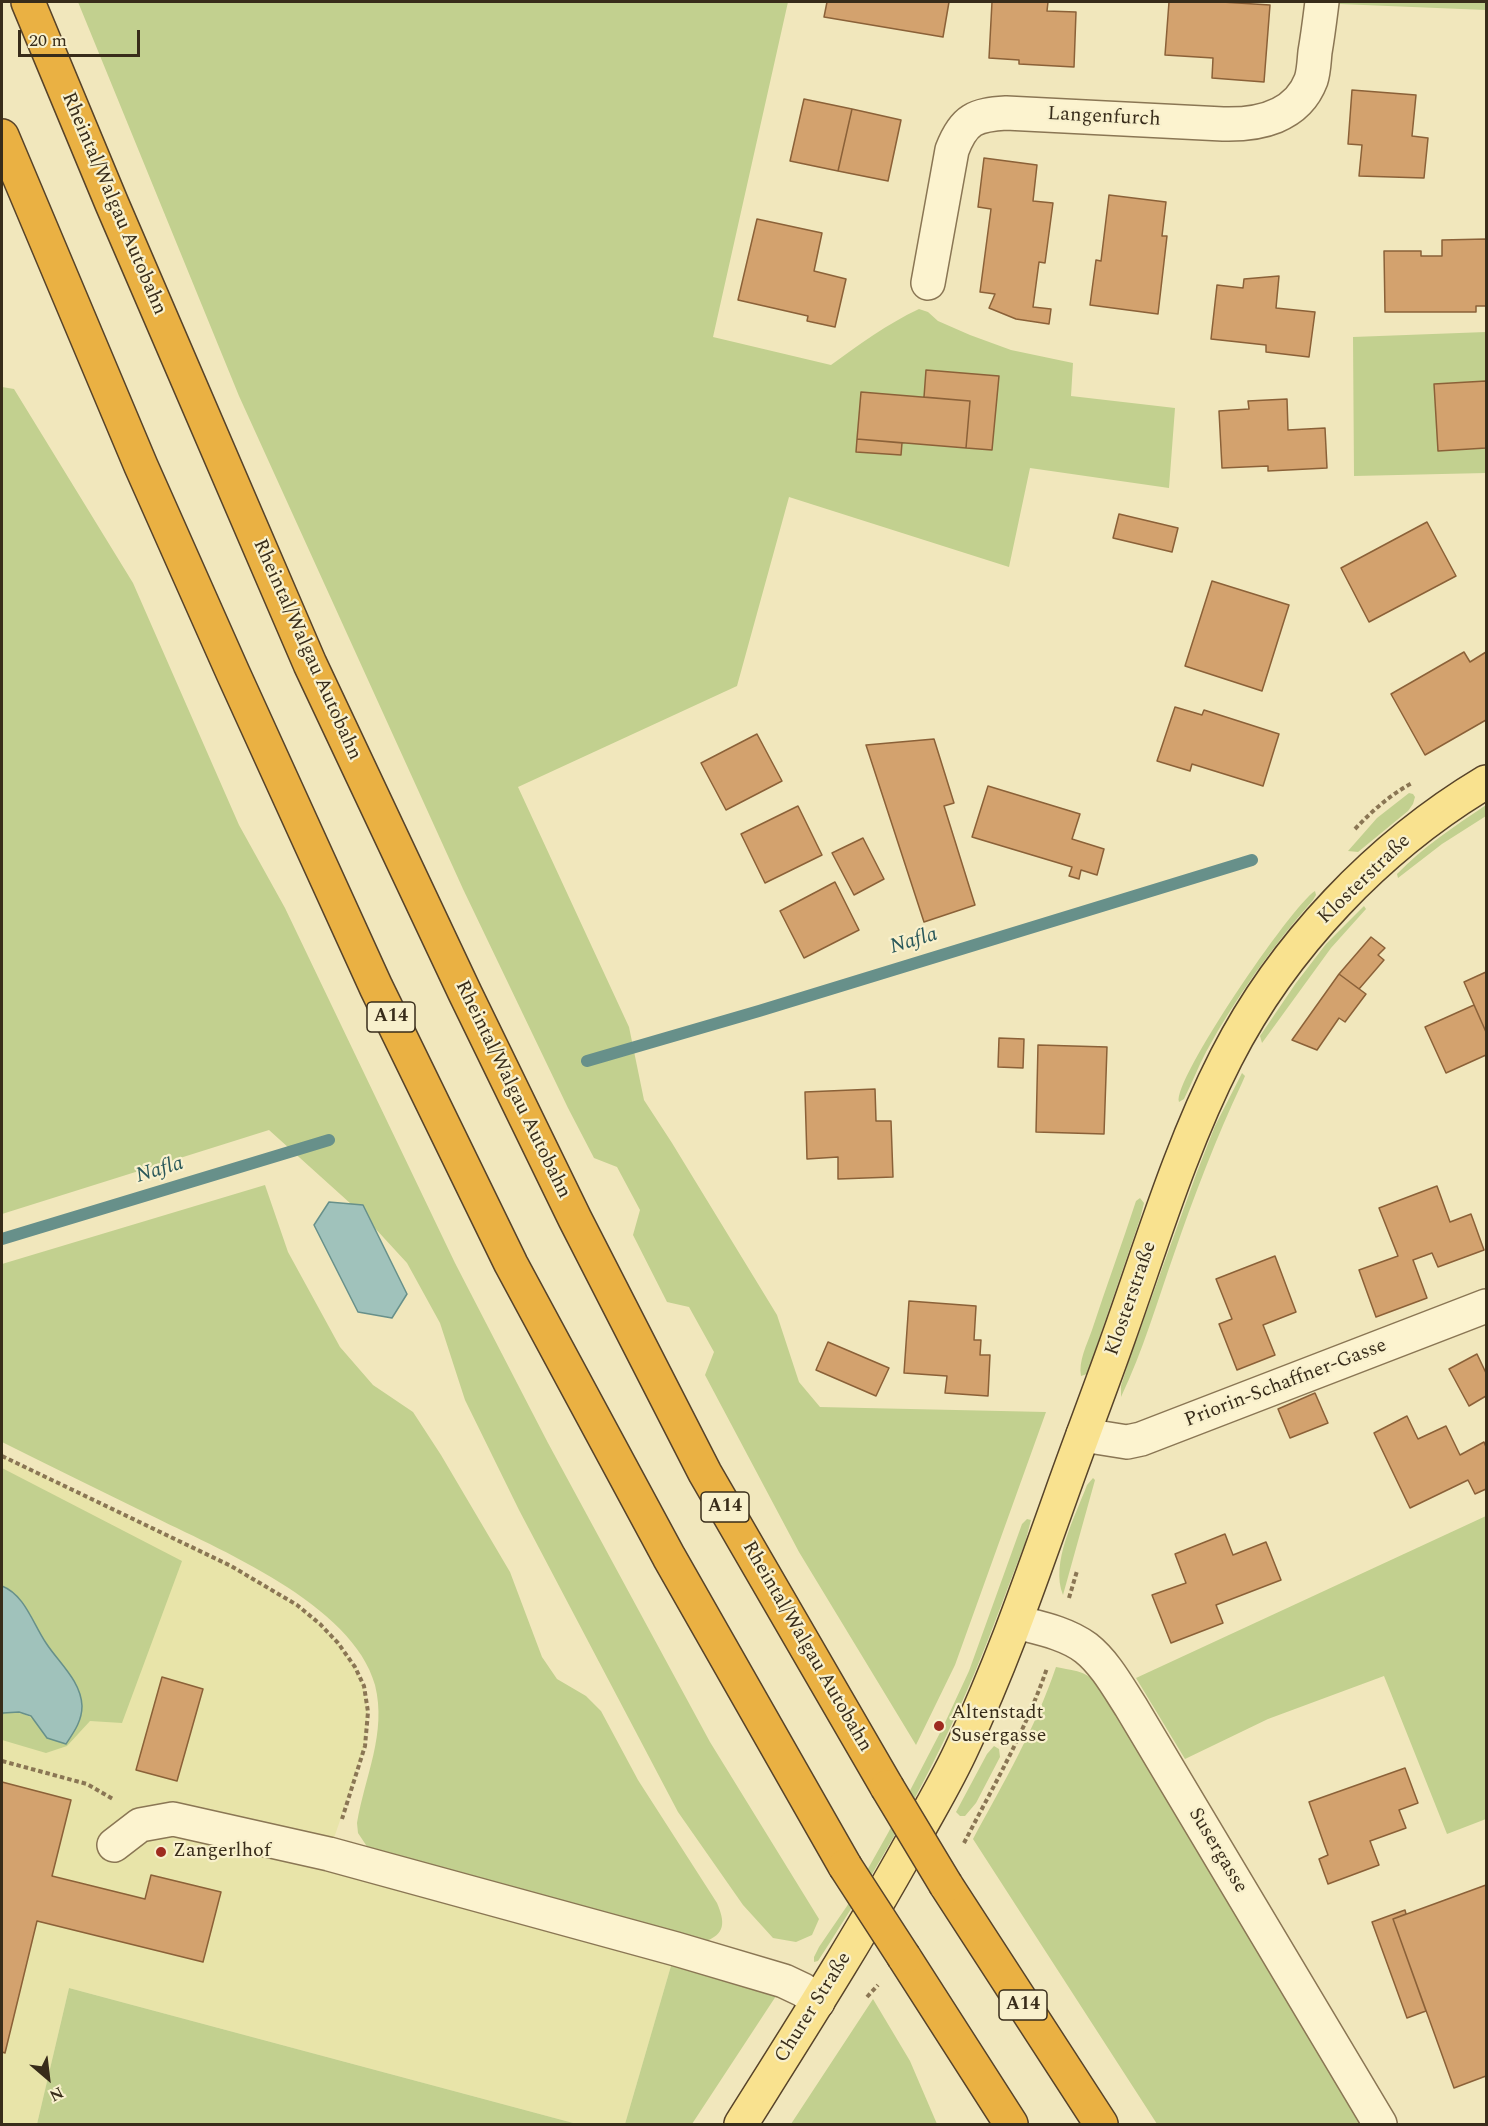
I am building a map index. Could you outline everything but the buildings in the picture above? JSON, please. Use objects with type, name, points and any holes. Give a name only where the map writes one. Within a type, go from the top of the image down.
[{"type":"highway","name":"Rheintal/Walgau Autobahn","points":[[28,2],[310,664],[575,1219],[705,1473],[887,1787],[946,1885],[1101,2124]]},
{"type":"highway","name":"A14","points":[[2,136],[141,466],[258,728],[371,976],[511,1264],[669,1557],[845,1866],[1011,2124]]},
{"type":"main road","name":"Klosterstraße","points":[[885,1891],[962,1749],[1016,1622],[1188,1142],[1227,1055],[1259,1002],[1290,959],[1357,883],[1396,847],[1486,782]]},
{"type":"main road","name":"Churer Straße","points":[[741,2124],[885,1891]]},
{"type":"street","name":"Langenfurch","points":[[928,283],[952,150],[958,134],[968,122],[986,114],[1006,113],[1248,125],[1266,121],[1283,114],[1303,96],[1312,78],[1322,2]]},
{"type":"street","name":"Priorin-Schaffner-Gasse","points":[[1083,1435],[1127,1442],[1141,1439],[1486,1306]]},
{"type":"street","name":"Susergasse","points":[[1016,1622],[1064,1636],[1086,1648],[1104,1667],[1131,1707],[1380,2124]]},
{"type":"street","points":[[114,1845],[140,1825],[173,1819],[329,1854],[784,1981],[803,1990],[818,2002]]},
{"type":"path","points":[[2,1456],[231,1566],[297,1605],[321,1624],[338,1643],[355,1667],[364,1686],[368,1712],[365,1746],[329,1854]]},
{"type":"path","points":[[2,1761],[87,1784],[105,1792],[140,1825]]},
{"type":"shaded area","points":[[2,1456],[232,1566],[297,1605],[338,1643],[355,1667],[364,1686],[368,1712],[365,1746],[329,1853],[676,1949],[625,2124],[577,2124],[69,1988],[37,2124],[2,2124]]},
{"type":"green space","points":[[78,2],[788,2],[713,337],[831,365],[885,328],[919,309],[928,312],[938,321],[1011,350],[1073,363],[1071,396],[1175,408],[1169,488],[1030,468],[1009,567],[789,497],[737,686],[518,787],[629,1027],[644,1100],[777,1315],[799,1382],[820,1407],[1046,1412],[955,1665],[916,1745],[799,1552],[705,1375],[714,1352],[689,1307],[667,1302],[633,1235],[640,1210],[617,1167],[594,1158],[568,1108],[463,889],[239,396]]},
{"type":"green space","points":[[1340,2],[1486,2],[1486,10],[1339,4]]},
{"type":"green space","points":[[1486,332],[1486,473],[1354,476],[1353,337]]},
{"type":"green space","points":[[2,387],[14,389],[133,583],[239,825],[285,908],[455,1263],[548,1443],[710,1742],[819,1919],[812,1935],[796,1942],[773,1938],[743,1905],[678,1812],[519,1510],[465,1400],[440,1323],[407,1263],[361,1213],[269,1130],[2,1214]]},
{"type":"green space","points":[[1409,793],[1415,797],[1408,811],[1358,852],[1348,851],[1377,818]]},
{"type":"green space","points":[[1486,805],[1486,816],[1442,844],[1398,878],[1397,874],[1418,855]]},
{"type":"green space","points":[[1315,891],[1316,895],[1313,900],[1269,954],[1242,992],[1206,1052],[1184,1099],[1179,1102],[1182,1088],[1194,1062],[1235,994],[1283,927]]},
{"type":"green space","points":[[1364,906],[1366,909],[1331,948],[1262,1043],[1260,1036],[1296,983],[1326,944]]},
{"type":"green space","points":[[1242,1073],[1245,1076],[1206,1167],[1143,1344],[1121,1397],[1121,1386],[1129,1360],[1197,1172],[1215,1126]]},
{"type":"green space","points":[[265,1185],[288,1252],[340,1347],[373,1385],[413,1412],[510,1572],[542,1657],[557,1679],[586,1696],[601,1711],[638,1780],[717,1903],[722,1927],[711,1939],[704,1942],[370,1851],[358,1833],[357,1823],[377,1737],[378,1703],[375,1685],[362,1656],[340,1629],[280,1582],[245,1562],[2,1442],[2,1264]]},
{"type":"green space","points":[[1140,1198],[1144,1203],[1140,1219],[1087,1374],[1081,1376],[1084,1353],[1136,1201]]},
{"type":"green space","points":[[2,1468],[182,1561],[122,1723],[90,1721],[67,1746],[46,1753],[2,1740],[3,1713],[25,1714],[34,1720],[47,1738],[60,1661],[47,1645],[23,1603],[10,1590],[2,1586]]},
{"type":"green space","points":[[1093,1478],[1095,1480],[1063,1595],[1060,1582],[1062,1555],[1087,1485]]},
{"type":"green space","points":[[1486,1516],[1486,1819],[1447,1834],[1384,1676],[1268,1719],[1185,1759],[1136,1678]]},
{"type":"green space","points":[[1027,1519],[1031,1520],[1025,1543],[975,1672],[941,1747],[883,1856],[818,1961],[814,1962],[819,1947],[847,1906],[943,1727],[969,1671],[1022,1524]]},
{"type":"green space","points":[[1056,1667],[1086,1674],[1106,1696],[1284,1997],[1364,2124],[1157,2124],[973,1839],[1029,1734]]},
{"type":"green space","points":[[994,1746],[999,1749],[1000,1757],[976,1803],[965,1816],[960,1816],[956,1812],[987,1754]]},
{"type":"green space","points":[[673,1959],[775,1992],[776,1996],[692,2124],[625,2124]]},
{"type":"green space","points":[[69,1988],[577,2124],[37,2124]]},
{"type":"green space","points":[[873,1999],[910,2061],[937,2124],[791,2124]]},
{"type":"water","points":[[329,1202],[363,1205],[407,1294],[392,1318],[358,1312],[314,1225]]},
{"type":"water","points":[[2,1586],[10,1590],[23,1603],[46,1643],[78,1688],[82,1706],[81,1717],[66,1744],[47,1738],[31,1716],[19,1712],[2,1715]]},
{"type":"waterway","name":"Nafla","points":[[587,1061],[759,1011],[1252,860]]},
{"type":"waterway","name":"Nafla","points":[[2,1239],[329,1140]]},
{"type":"place","name":"Altenstadt Susergasse","points":[[939,1726]]},
{"type":"place","name":"Zangerlhof","points":[[161,1852]]}]
